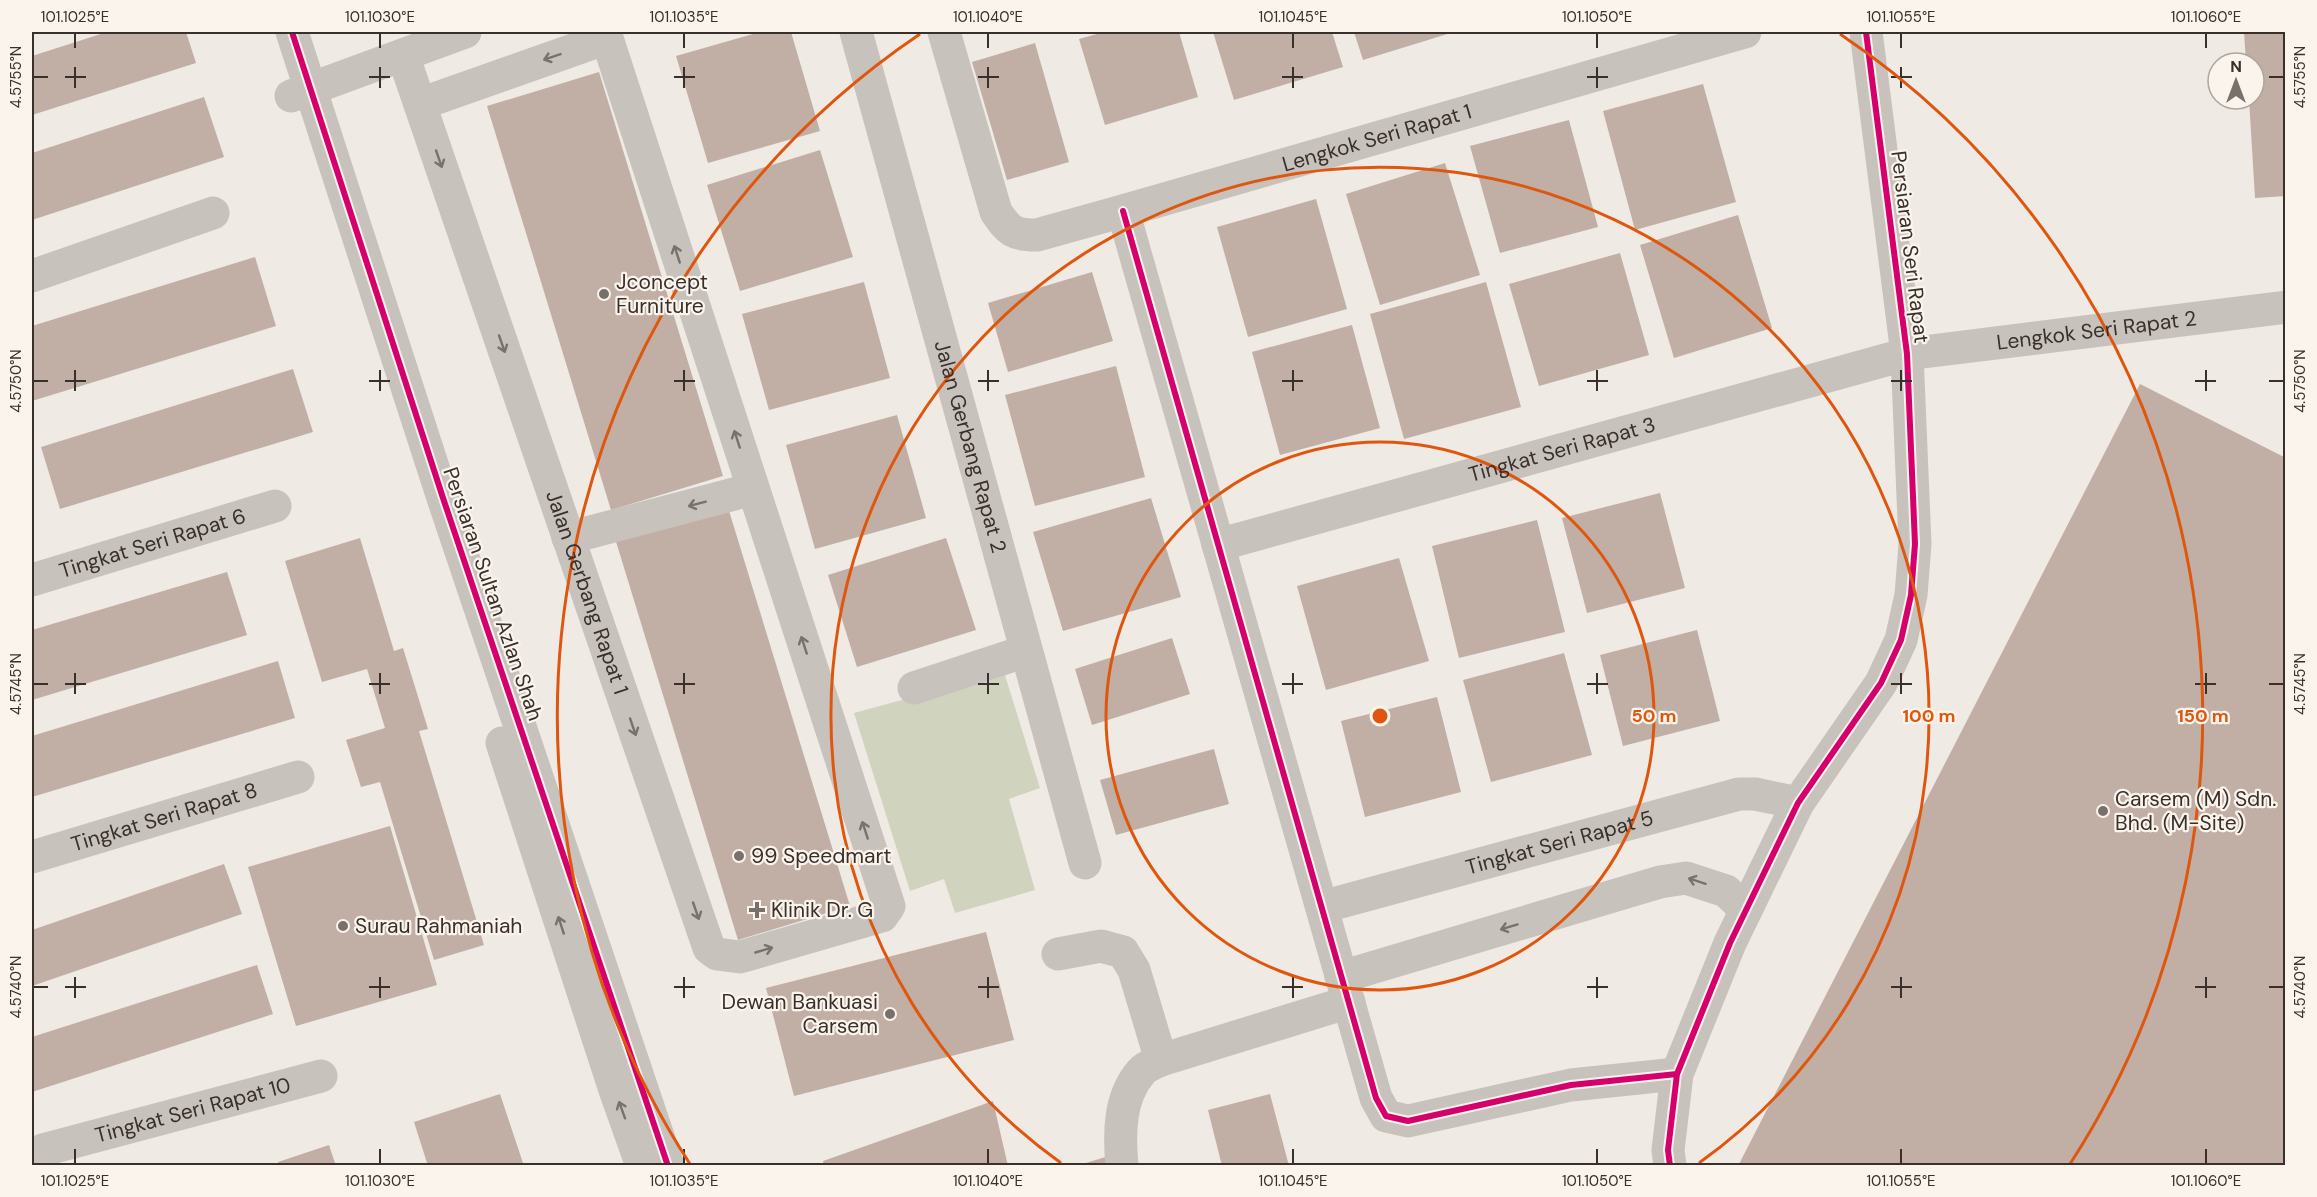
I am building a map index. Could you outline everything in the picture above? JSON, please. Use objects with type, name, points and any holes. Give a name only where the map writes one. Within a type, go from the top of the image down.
[{"type":"street","name":"Persiaran Sultan Azlan Shah","points":[[270,32],[301,93],[443,498],[668,1166]]},
{"type":"street","name":"Persiaran Sultan Azlan Shah","points":[[292,32],[301,93],[615,1090],[642,1166]]},
{"type":"street","points":[[301,93],[465,32]]},
{"type":"street","name":"Jalan Gerbang Rapat 2","points":[[856,32],[1084,863]]},
{"type":"street","name":"Lengkok Seri Rapat 1","points":[[944,32],[996,212],[1009,230],[1024,235],[1037,235],[1124,211],[1744,32]]},
{"type":"street","name":"Persiaran Seri Rapat","points":[[1670,1166],[1668,1150],[1677,1074],[1730,943],[1798,803],[1881,683],[1901,640],[1911,595],[1915,544],[1907,354],[1866,32]]},
{"type":"street","points":[[420,104],[606,35],[753,489],[568,538]]},
{"type":"street","name":"Jalan Gerbang Rapat 1","points":[[403,56],[709,948],[717,954],[740,957],[882,916],[889,906],[753,489]]},
{"type":"street","points":[[1124,211],[1376,1098],[1386,1116],[1408,1121],[1571,1085],[1677,1074]]},
{"type":"street","points":[[32,276],[213,213]]},
{"type":"street","name":"Lengkok Seri Rapat 2","points":[[1907,354],[2286,307]]},
{"type":"street","name":"Tingkat Seri Rapat 3","points":[[1218,545],[1907,354]]},
{"type":"street","name":"Tingkat Seri Rapat 6","points":[[32,580],[275,506]]},
{"type":"street","points":[[914,687],[1026,651]]},
{"type":"street","name":"Tingkat Seri Rapat 8","points":[[32,856],[298,777]]},
{"type":"street","name":"Tingkat Seri Rapat 5","points":[[1322,907],[1739,794],[1755,794],[1798,803]]},
{"type":"street","points":[[1121,1165],[1120,1129],[1127,1095],[1142,1070],[1161,1060],[1345,990],[1660,882],[1686,878],[1726,891],[1746,909]]},
{"type":"street","points":[[1058,954],[1101,946],[1124,952],[1134,970],[1161,1060]]},
{"type":"street","name":"Tingkat Seri Rapat 10","points":[[32,1157],[43,1150],[321,1076]]},
{"type":"green space","points":[[1004,672],[1040,788],[1009,799],[1035,890],[955,913],[944,879],[910,891],[854,713]]},
{"type":"building","points":[[107,32],[186,32],[196,63],[32,115],[32,56]]},
{"type":"building","points":[[760,32],[791,32],[820,131],[708,163],[676,56]]},
{"type":"building","points":[[1104,32],[1179,32],[1198,97],[1105,125],[1079,39]]},
{"type":"building","points":[[1213,32],[1332,32],[1343,67],[1234,100]]},
{"type":"building","points":[[1354,32],[1454,32],[1363,60]]},
{"type":"building","points":[[2244,32],[2286,32],[2286,196],[2255,198],[2250,111],[2266,111],[2266,51],[2245,51]]},
{"type":"building","points":[[1035,43],[1069,162],[1007,180],[972,62]]},
{"type":"building","points":[[599,72],[723,476],[611,510],[487,106]]},
{"type":"building","points":[[1703,84],[1736,202],[1635,230],[1603,111]]},
{"type":"building","points":[[204,97],[224,157],[32,220],[32,153]]},
{"type":"building","points":[[1569,120],[1598,227],[1500,253],[1470,146]]},
{"type":"building","points":[[820,150],[853,257],[740,291],[707,185]]},
{"type":"building","points":[[1445,163],[1480,275],[1380,305],[1346,194]]},
{"type":"building","points":[[1316,199],[1347,309],[1248,337],[1217,227]]},
{"type":"building","points":[[1738,215],[1772,328],[1674,358],[1640,245]]},
{"type":"building","points":[[1620,253],[1649,355],[1539,386],[1509,284]]},
{"type":"building","points":[[255,257],[276,326],[32,401],[32,326]]},
{"type":"building","points":[[1092,272],[1113,341],[1008,372],[988,303]]},
{"type":"building","points":[[864,282],[890,378],[769,410],[742,314]]},
{"type":"building","points":[[1486,282],[1521,407],[1404,439],[1370,314]]},
{"type":"building","points":[[1352,325],[1380,428],[1280,455],[1252,352]]},
{"type":"building","points":[[1116,366],[1145,477],[1035,506],[1005,395]]},
{"type":"building","points":[[293,369],[313,432],[60,509],[41,447]]},
{"type":"building","name":"Carsem (M) Sdn. Bhd. (M-Site)","points":[[2140,384],[2284,457],[2286,453],[2286,1166],[1738,1166]]},
{"type":"building","points":[[897,415],[926,518],[815,549],[786,445]]},
{"type":"building","points":[[1660,493],[1685,588],[1587,613],[1562,518]]},
{"type":"building","points":[[1151,498],[1181,597],[1063,631],[1033,532]]},
{"type":"building","points":[[726,501],[850,906],[738,940],[614,535]]},
{"type":"building","points":[[1537,520],[1565,632],[1459,658],[1432,546]]},
{"type":"building","points":[[360,538],[394,651],[403,648],[428,729],[419,731],[484,945],[434,960],[380,782],[361,787],[346,740],[385,728],[367,669],[322,682],[285,561]]},
{"type":"building","points":[[946,538],[976,630],[857,667],[828,575]]},
{"type":"building","points":[[1399,558],[1429,661],[1326,690],[1297,586]]},
{"type":"building","points":[[227,572],[247,635],[32,700],[32,630]]},
{"type":"building","points":[[1697,630],[1720,721],[1623,746],[1600,655]]},
{"type":"building","points":[[1172,638],[1190,694],[1092,725],[1075,669]]},
{"type":"building","points":[[1564,653],[1592,755],[1491,782],[1463,680]]},
{"type":"building","points":[[278,661],[295,718],[32,797],[32,736]]},
{"type":"building","points":[[1437,697],[1461,792],[1365,817],[1341,721]]},
{"type":"building","points":[[1214,749],[1229,804],[1116,835],[1100,780]]},
{"type":"building","name":"Surau Rahmaniah","points":[[390,826],[437,985],[296,1026],[248,867]]},
{"type":"building","points":[[224,864],[242,914],[32,986],[32,930]]},
{"type":"building","name":"Dewan Bankuasi Carsem","points":[[986,932],[1014,1040],[794,1096],[766,988]]},
{"type":"building","points":[[257,965],[273,1014],[32,1092],[32,1037]]},
{"type":"building","points":[[500,1094],[524,1166],[428,1166],[414,1122]]},
{"type":"building","points":[[1270,1094],[1289,1166],[1222,1166],[1208,1110]]},
{"type":"building","points":[[993,1101],[1008,1166],[824,1166],[823,1161]]},
{"type":"building","points":[[329,1145],[336,1166],[279,1166],[278,1162]]},
{"type":"building","points":[[1109,1156],[1111,1166],[1079,1166],[1079,1165]]},
{"type":"cycle path","points":[[292,32],[443,498],[668,1166]]},
{"type":"cycle path","points":[[1670,1166],[1668,1150],[1677,1074],[1730,943],[1798,803],[1881,683],[1901,640],[1911,595],[1915,544],[1907,354],[1866,32]]},
{"type":"cycle path","points":[[1123,211],[1376,1098],[1386,1116],[1408,1121],[1571,1085],[1677,1074]]},
{"type":"place","name":"Jconcept Furniture","points":[[604,294]]},
{"type":"place","name":"Carsem (M) Sdn. Bhd. (M-Site)","points":[[2103,811]]},
{"type":"place","name":"99 Speedmart","points":[[739,856]]},
{"type":"place","name":"Klinik Dr. G","points":[[757,910]]},
{"type":"place","name":"Surau Rahmaniah","points":[[343,926]]},
{"type":"place","name":"Dewan Bankuasi Carsem","points":[[890,1014]]}]
